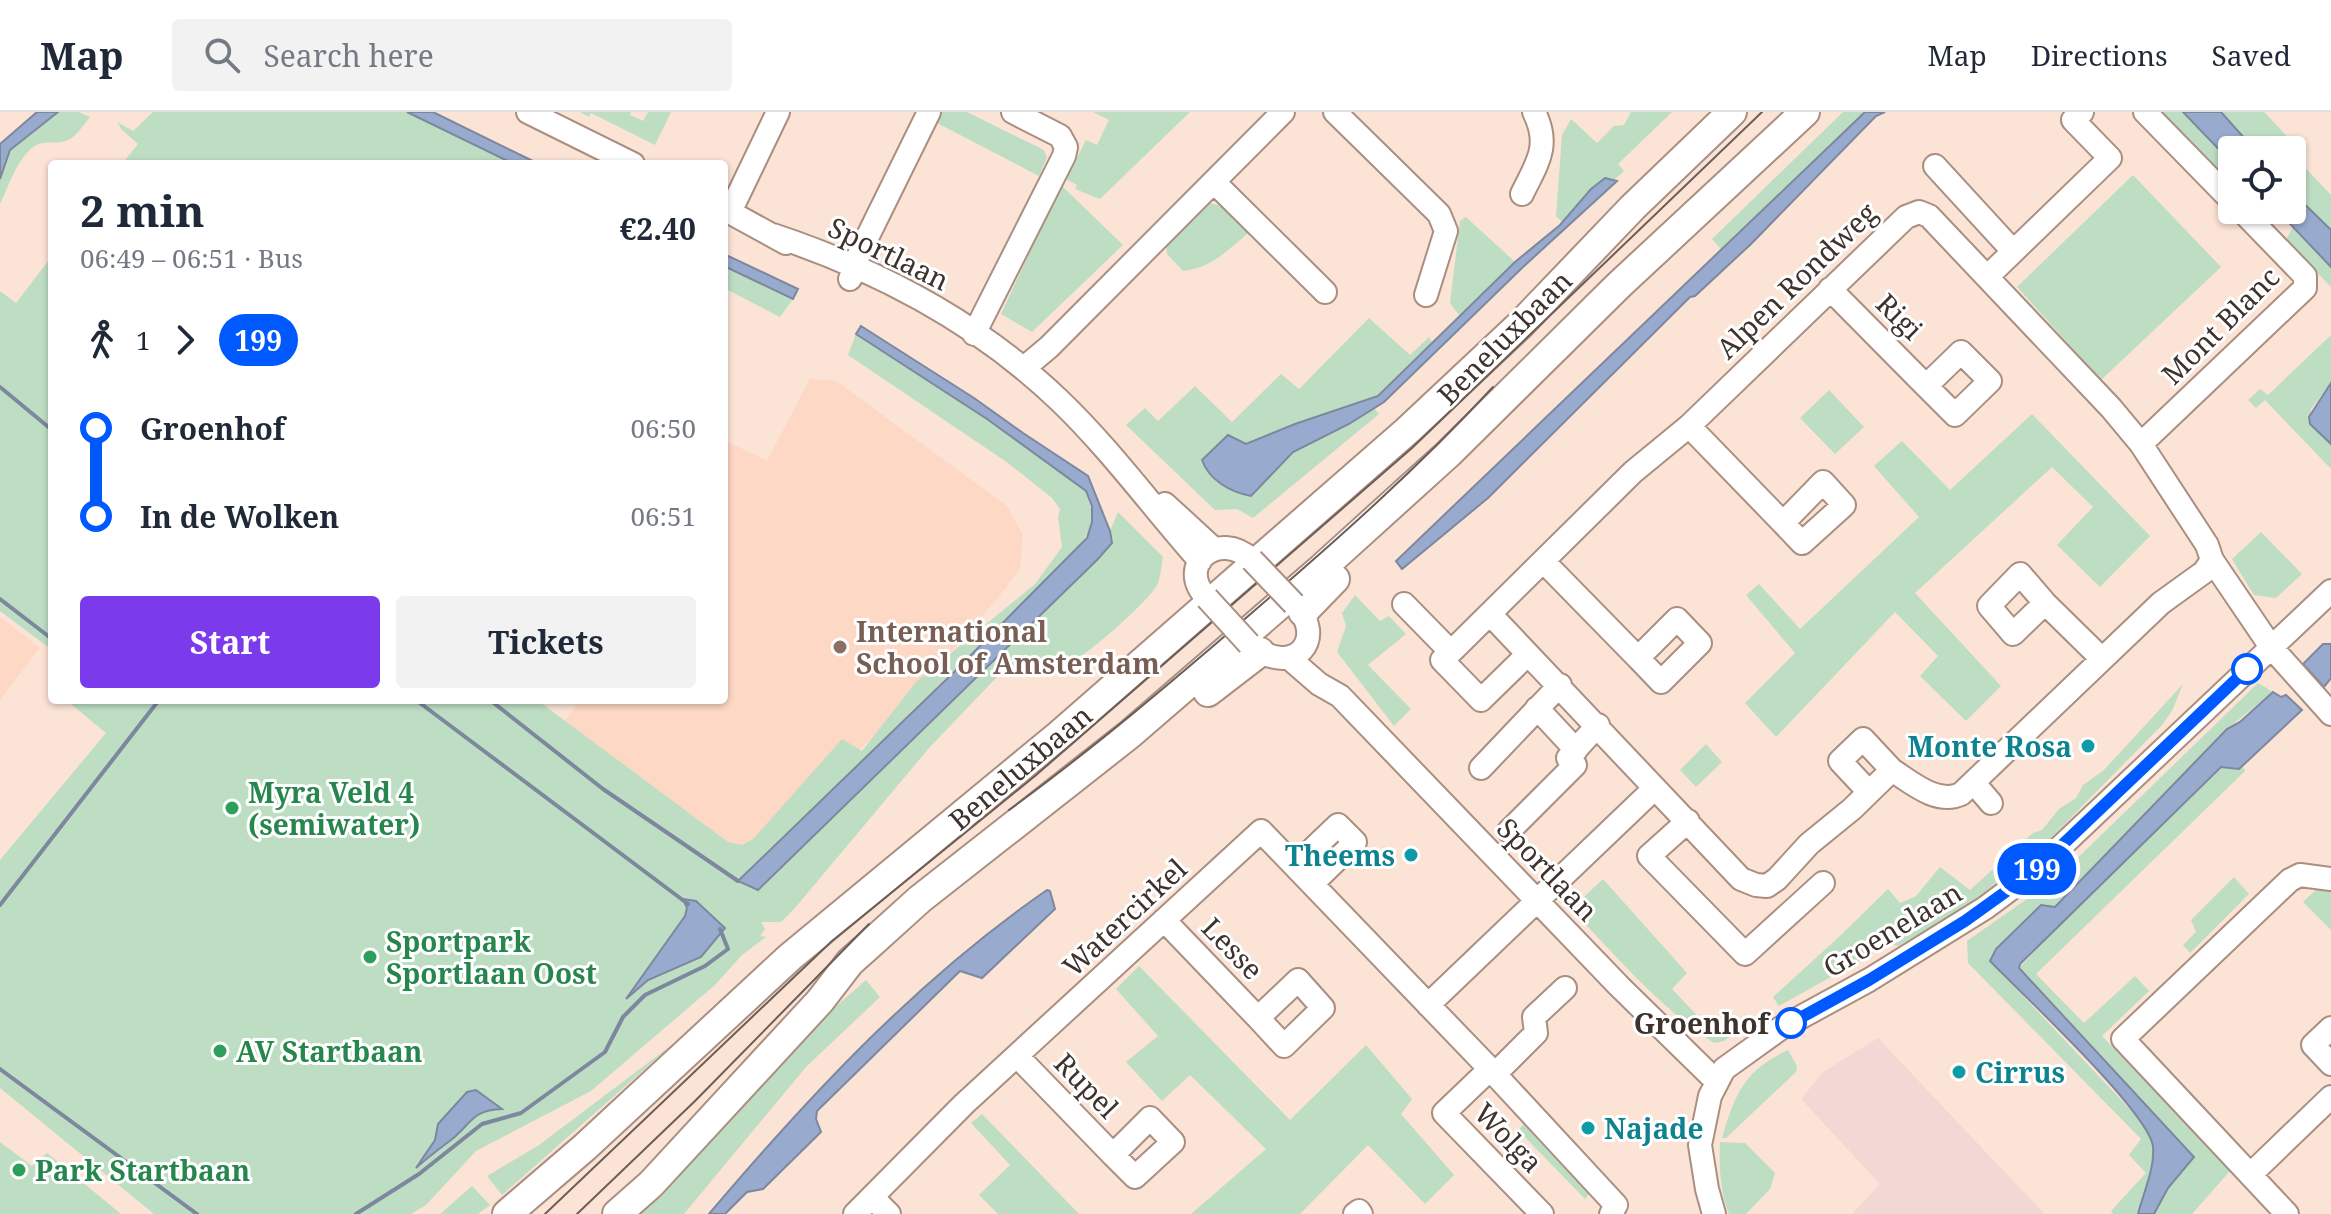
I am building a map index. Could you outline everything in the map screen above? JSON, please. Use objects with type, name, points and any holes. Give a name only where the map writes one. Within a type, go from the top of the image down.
[{"type":"main road","name":"Beneluxbaan","points":[[507,1214],[585,1147],[790,957],[1059,735],[1325,504],[1521,324],[1633,207],[1732,112]]},
{"type":"main road","name":"Beneluxbaan","points":[[617,1214],[651,1184],[820,1001],[850,962],[920,899],[1130,734],[1380,517],[1665,242],[1805,112]]},
{"type":"main road","points":[[1248,556],[1467,356],[1582,241],[1633,207]]},
{"type":"main road","points":[[1298,608],[1335,580],[1437,491],[1629,294],[1665,242]]},
{"type":"main road","points":[[790,957],[820,909],[1086,694],[1203,594]]},
{"type":"main road","points":[[820,1001],[858,976],[930,911],[1134,755],[1230,673],[1254,648]]},
{"type":"street","points":[[528,112],[625,160]]},
{"type":"street","points":[[728,209],[778,112]]},
{"type":"street","points":[[853,274],[860,252],[929,112]]},
{"type":"street","points":[[974,334],[1066,147],[1060,136],[1013,112]]},
{"type":"street","points":[[1024,368],[1049,347],[1283,112]]},
{"type":"street","points":[[1335,112],[1439,214],[1446,231],[1426,295]]},
{"type":"street","points":[[1522,194],[1543,152],[1542,133],[1534,112]]},
{"type":"street","points":[[1987,277],[2110,158],[2073,120],[2082,112]]},
{"type":"street","points":[[2145,112],[2218,187]]},
{"type":"street","points":[[1935,166],[2013,251]]},
{"type":"street","points":[[1214,182],[1325,292]]},
{"type":"street","name":"Sportlaan","points":[[728,212],[817,263],[853,274],[912,310],[974,334],[1024,368],[1061,402],[1207,555]]},
{"type":"street","name":"Alpen Rondweg","points":[[1451,652],[1633,472],[1689,426],[1906,217],[1919,212],[1929,216],[2111,408],[2141,444],[2207,545],[2212,560],[2271,647],[2331,714]]},
{"type":"street","name":"Mont Blanc","points":[[2141,444],[2305,288],[2305,276],[2255,224]]},
{"type":"street","name":"Rigi","points":[[1830,289],[1926,386]]},
{"type":"street","points":[[1689,426],[1783,523]]},
{"type":"street","points":[[1228,547],[1248,556],[1298,608],[1308,632],[1297,652],[1278,659],[1254,648],[1203,594],[1195,575],[1207,555],[1228,547]]},
{"type":"street","points":[[1869,792],[1840,761],[1863,739],[1892,770],[1933,795],[1952,798],[1961,794],[2161,603],[2204,572],[2212,560]]},
{"type":"street","points":[[1544,562],[1638,658]]},
{"type":"street","name":"Groenelaan","points":[[1716,1081],[1724,1069],[1781,1028],[1937,938],[1985,908],[2036,870],[2331,591]]},
{"type":"street","points":[[2045,603],[2102,659]]},
{"type":"street","points":[[1404,604],[1451,652],[1442,660],[1481,700],[1527,655]]},
{"type":"street","points":[[1490,614],[1741,879],[1756,885],[1767,886],[1777,879],[1809,844],[1892,770]]},
{"type":"street","name":"Sportlaan","points":[[1297,652],[1330,675],[1340,696],[1690,1058],[1716,1081]]},
{"type":"street","points":[[1481,768],[1560,685]]},
{"type":"street","points":[[1537,708],[1576,750]]},
{"type":"street","points":[[1509,831],[1575,765],[1568,758],[1598,725]]},
{"type":"street","points":[[1974,783],[1991,803]]},
{"type":"street","points":[[1428,1005],[1655,788]]},
{"type":"street","points":[[1688,821],[1649,856],[1745,954],[1823,883]]},
{"type":"street","points":[[1295,866],[1338,825],[1355,842],[1312,884]]},
{"type":"street","name":"Watercirkel","points":[[855,1214],[964,1104],[1261,831],[1616,1205],[1611,1214]]},
{"type":"street","points":[[2287,1214],[2123,1039],[2290,880],[2300,875],[2331,879]]},
{"type":"street","name":"Lesse","points":[[1164,920],[1258,1018]]},
{"type":"street","points":[[1492,1071],[1536,1033],[1534,1017],[1565,988]]},
{"type":"street","points":[[2331,1028],[2313,1045],[2331,1064]]},
{"type":"street","name":"Rupel","points":[[1018,1057],[1113,1155]]},
{"type":"street","name":"Wolga","points":[[1492,1071],[1444,1113],[1542,1214]]},
{"type":"street","points":[[1714,1214],[1700,1152],[1710,1096],[1716,1081]]},
{"type":"street","points":[[2251,1174],[2331,1097]]},
{"type":"street","points":[[872,1197],[889,1214]]},
{"type":"shaded area","name":"International School of Amsterdam","points":[[810,379],[836,381],[1007,506],[1023,535],[1020,568],[901,711],[736,865],[558,732],[577,704],[728,704],[728,442],[767,461]]},
{"type":"shaded area","points":[[0,617],[40,648],[0,700]]},
{"type":"shaded area","points":[[1878,1038],[2045,1214],[1852,1214],[1880,1184],[1801,1099],[1823,1072]]},
{"type":"green space","points":[[58,112],[79,112],[90,117],[77,133],[64,142],[41,143],[26,153],[0,204],[0,179],[10,150]]},
{"type":"green space","points":[[153,112],[407,112],[506,160],[125,160],[138,144],[117,122],[133,131]]},
{"type":"green space","points":[[580,112],[631,112],[630,115],[643,121],[648,112],[671,112],[655,145],[591,113],[589,117]]},
{"type":"green space","points":[[942,112],[967,112],[1044,150],[1047,157],[1039,176],[937,123]]},
{"type":"green space","points":[[1093,112],[1190,112],[1100,199],[1075,189],[1077,185],[1066,179],[1086,140],[1097,145],[1109,120]]},
{"type":"green space","points":[[1631,112],[1672,112],[1618,164],[1624,171],[1565,225],[1556,216],[1562,135],[1571,119],[1597,143],[1614,126],[1624,125]]},
{"type":"green space","points":[[1843,112],[1865,112],[1721,249],[1712,239]]},
{"type":"green space","points":[[2158,112],[2183,112],[2218,148],[2218,175]]},
{"type":"green space","points":[[2221,112],[2264,112],[2287,136],[2242,136]]},
{"type":"green space","points":[[2306,169],[2331,195],[2331,230],[2306,206]]},
{"type":"green space","points":[[2133,175],[2221,267],[2101,380],[2017,287]]},
{"type":"green space","points":[[1061,185],[1123,245],[1032,332],[1001,314]]},
{"type":"green space","points":[[1209,203],[1222,206],[1249,232],[1210,262],[1183,271],[1167,254],[1166,245]]},
{"type":"green space","points":[[1466,217],[1515,262],[1459,315],[1450,303],[1460,221]]},
{"type":"green space","points":[[2293,227],[2331,267],[2331,287],[2286,240]]},
{"type":"green space","points":[[48,261],[48,647],[0,611],[0,291],[16,303]]},
{"type":"green space","points":[[728,268],[793,299],[780,317],[728,290]]},
{"type":"green space","points":[[1369,318],[1410,355],[1429,337],[1432,342],[1378,396],[1246,444],[1228,436],[1212,478],[1251,496],[1293,452],[1374,408],[1379,414],[1253,518],[1237,509],[1215,510],[1126,425],[1145,408],[1158,421],[1195,386],[1232,422],[1281,374],[1299,389]]},
{"type":"green space","name":"Sportpark Sportlaan Oost","points":[[856,334],[987,419],[1086,491],[1092,512],[1090,529],[1066,560],[739,881],[758,890],[1098,559],[1112,543],[1110,531],[1118,512],[1163,557],[1160,576],[1156,587],[1139,606],[1112,632],[1071,663],[1053,669],[1012,671],[996,678],[929,748],[795,908],[781,922],[761,922],[765,929],[760,936],[766,937],[742,955],[715,985],[591,1091],[476,1151],[426,1205],[411,1214],[154,1214],[0,1088],[0,860],[106,733],[71,704],[542,704],[728,842],[742,845],[753,839],[842,739],[862,751],[916,682],[1035,584],[1062,547],[1058,517],[1060,509],[1052,498],[1008,463],[848,355]]},
{"type":"green space","points":[[2331,335],[2331,383],[2311,409],[2310,424],[2331,444],[2331,469],[2265,400],[2256,408],[2248,400],[2260,389],[2268,395]]},
{"type":"green space","points":[[1829,390],[1864,427],[1835,454],[1800,418]]},
{"type":"green space","points":[[2032,414],[2150,536],[2100,587],[2057,545],[2093,507],[2052,467],[1915,593],[2001,686],[1966,721],[1920,676],[1938,656],[1895,612],[1776,737],[1745,703],[1795,653],[1746,595],[1759,584],[1800,629],[1919,517],[1874,466],[1902,441],[1950,490]]},
{"type":"green space","points":[[2261,532],[2302,574],[2276,598],[2254,595],[2232,559]]},
{"type":"green space","points":[[1355,595],[1380,621],[1389,616],[1406,634],[1368,665],[1411,709],[1394,726],[1337,652],[1346,626],[1342,613]]},
{"type":"green space","points":[[2258,683],[2273,692],[2227,729],[2055,908],[1990,961],[2142,1122],[2150,1136],[2152,1161],[2138,1214],[2113,1214],[2111,1211],[2146,1173],[2129,1155],[2141,1139],[1968,963],[1967,941],[2058,877]]},
{"type":"green space","points":[[2183,684],[2172,711],[2162,725],[2048,841],[1963,909],[1898,946],[1890,944],[1779,1006],[1773,997],[1888,889],[1900,903],[1916,896],[1940,867],[1970,890],[2033,833],[2042,830],[2059,809],[2076,798],[2083,785],[2104,770]]},
{"type":"green space","points":[[1706,744],[1722,762],[1696,787],[1680,770]]},
{"type":"green space","points":[[2242,765],[2245,771],[2036,974],[2084,1023],[2135,976],[2149,991],[2102,1036],[2230,1171],[2192,1214],[2154,1214],[2168,1188],[2194,1157],[2019,968],[2074,910],[2222,767],[2239,769]]},
{"type":"green space","points":[[2234,877],[2249,894],[2190,953],[2183,945],[2196,932],[2191,920]]},
{"type":"green space","points":[[1603,879],[1687,973],[1672,989],[1712,1031],[1726,1018],[1739,1029],[1724,1041],[1714,1043],[1694,1029],[1639,980],[1571,909]]},
{"type":"green space","points":[[2326,880],[2331,886],[2331,930],[2303,902]]},
{"type":"green space","points":[[1139,966],[1290,1120],[1366,1045],[1412,1099],[1401,1114],[1454,1175],[1425,1204],[1368,1145],[1300,1214],[1191,1214],[1266,1149],[1190,1075],[1162,1101],[1126,1062],[1158,1036],[1116,989]]},
{"type":"green space","points":[[866,980],[880,997],[806,1067],[684,1214],[633,1214],[798,1040]]},
{"type":"green space","points":[[673,1044],[502,1195],[487,1176],[539,1145]]},
{"type":"green space","points":[[1788,1050],[1797,1066],[1796,1072],[1726,1138],[1722,1138],[1743,1085],[1761,1066]]},
{"type":"green space","points":[[982,1114],[1079,1214],[998,1214],[979,1195],[1010,1165],[971,1123]]},
{"type":"green space","points":[[1524,1124],[1590,1193],[1585,1199],[1518,1130]]},
{"type":"green space","name":"Park Startbaan","points":[[0,1142],[32,1166],[47,1153],[121,1214],[0,1214]]},
{"type":"green space","points":[[1720,1142],[1745,1143],[1775,1173],[1770,1189],[1746,1214],[1729,1214],[1721,1179]]},
{"type":"green space","points":[[472,1186],[490,1205],[478,1214],[440,1214]]},
{"type":"water","points":[[37,112],[58,112],[10,150],[0,179],[0,144]]},
{"type":"water","points":[[407,112],[433,112],[531,160],[506,160]]},
{"type":"water","points":[[1865,112],[1885,112],[1876,116],[1751,244],[1695,296],[1690,297],[1488,498],[1402,569],[1396,561]]},
{"type":"water","points":[[2183,112],[2221,112],[2242,136],[2218,136],[2218,148]]},
{"type":"water","points":[[1605,178],[1617,181],[1384,402],[1349,424],[1293,452],[1251,496],[1235,492],[1210,474],[1202,460],[1228,435],[1246,444],[1378,396],[1515,262],[1560,225],[1591,189]]},
{"type":"water","points":[[2306,206],[2331,230],[2331,267],[2290,224],[2306,224]]},
{"type":"water","points":[[728,256],[798,289],[793,299],[728,268]]},
{"type":"water","points":[[861,326],[1088,476],[1112,543],[758,890],[738,881],[1087,538],[1092,522],[1092,506],[1086,491],[987,419],[856,334]]},
{"type":"water","points":[[2331,383],[2331,444],[2310,424],[2309,417]]},
{"type":"water","points":[[2323,644],[2331,644],[2331,678],[2324,687],[2303,664]]},
{"type":"water","points":[[2273,692],[2281,697],[2286,695],[2302,710],[2239,769],[2221,767],[2020,964],[2019,968],[2194,1157],[2168,1188],[2154,1214],[2138,1214],[2153,1155],[2146,1131],[2108,1081],[1990,961],[1996,949],[2041,905],[2055,907],[2227,729],[2240,722]]},
{"type":"water","points":[[1047,890],[1055,909],[982,978],[960,971],[817,1111],[816,1119],[821,1132],[763,1189],[747,1192],[725,1214],[709,1214],[826,1083],[910,1000],[954,961]]},
{"type":"water","points":[[683,899],[696,901],[725,928],[701,957],[648,980],[626,999],[685,916],[687,908]]},
{"type":"water","points":[[476,1090],[502,1109],[484,1112],[473,1118],[416,1168],[435,1140],[438,1124],[467,1092]]},
{"type":"waterway","points":[[0,387],[48,427]]},
{"type":"waterway","points":[[0,599],[48,636]]},
{"type":"waterway","points":[[0,905],[156,704]]},
{"type":"waterway","points":[[421,704],[688,904]]},
{"type":"waterway","points":[[495,704],[603,789],[738,881]]},
{"type":"waterway","points":[[356,1214],[419,1174],[482,1124],[521,1113],[605,1052],[623,1017],[645,995],[705,966],[728,949],[720,929]]},
{"type":"waterway","points":[[0,1069],[197,1214]]},
{"type":"tram line","points":[[545,1214],[832,941],[1035,776],[1412,448],[1762,112]]},
{"type":"tram line","points":[[1009,810],[1133,713],[1316,557],[1406,475],[1493,387]]},
{"type":"tram line","points":[[577,1214],[695,1101],[869,924]]},
{"type":"bus line","name":"199","points":[[1791,1023],[1965,921],[2036,870],[2247,669]]},
{"type":"place","name":"International School of Amsterdam","points":[[840,647]]},
{"type":"place","name":"Monte Rosa","points":[[2088,746]]},
{"type":"place","name":"Myra Veld 4 (semiwater)","points":[[232,808]]},
{"type":"place","name":"Theems","points":[[1411,855]]},
{"type":"place","name":"Sportpark Sportlaan Oost","points":[[370,957]]},
{"type":"place","name":"Groenhof","points":[[1791,1023]]},
{"type":"place","name":"AV Startbaan","points":[[220,1051]]},
{"type":"place","name":"Cirrus","points":[[1959,1072]]},
{"type":"place","name":"Najade","points":[[1588,1128]]},
{"type":"place","name":"Park Startbaan","points":[[19,1170]]}]
